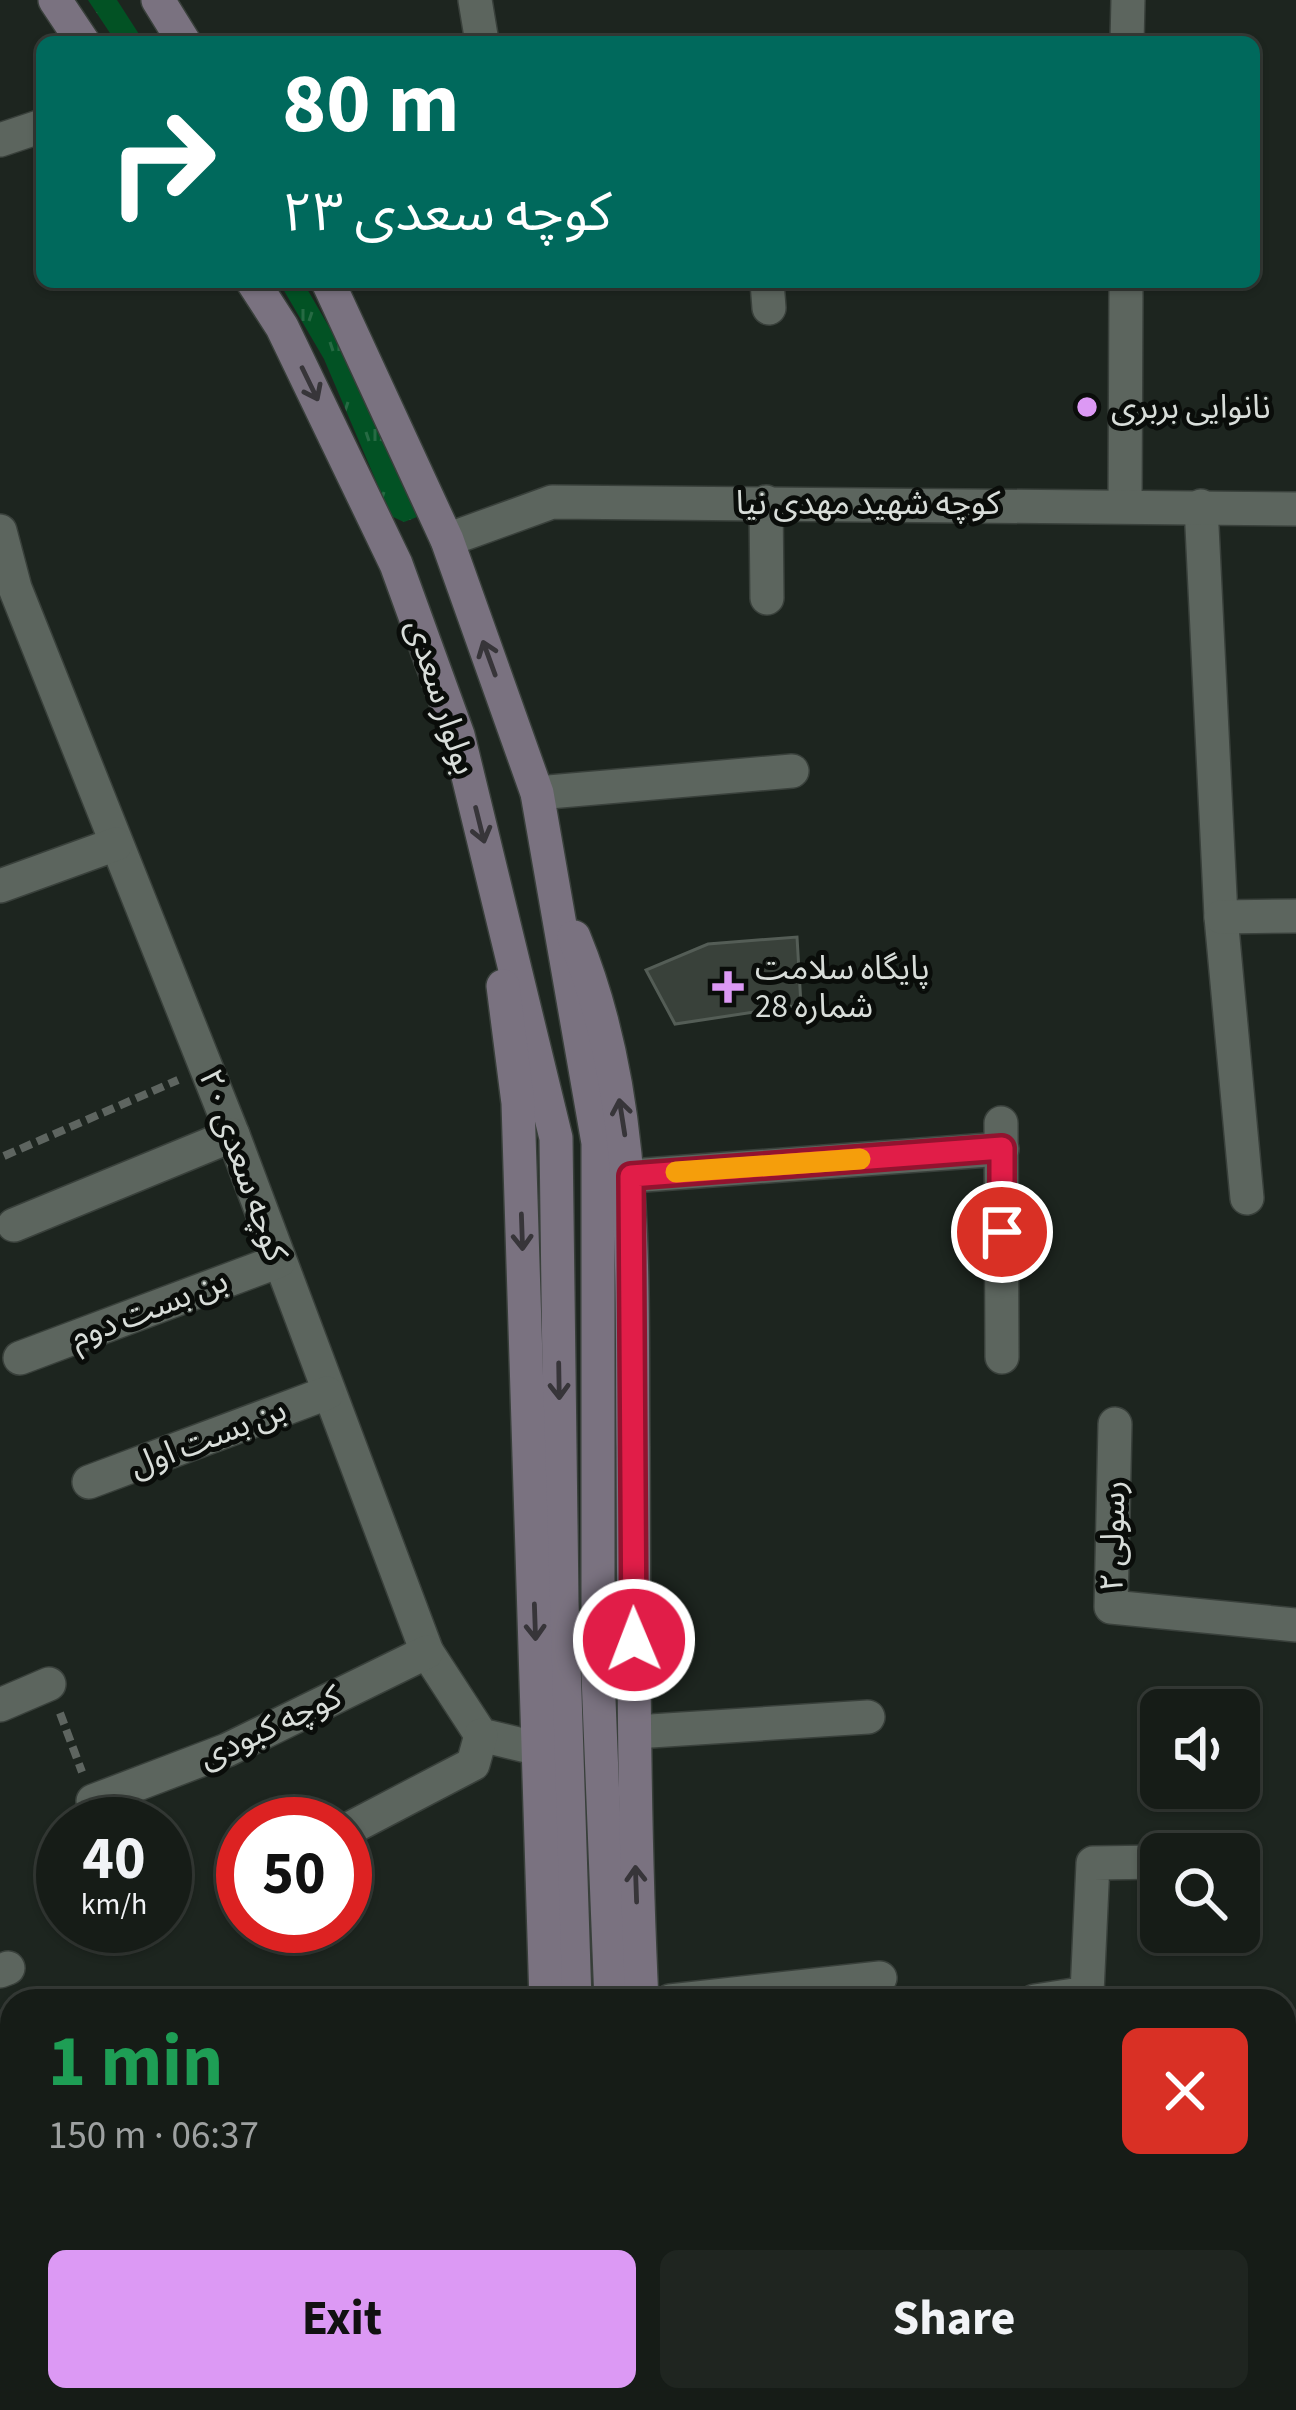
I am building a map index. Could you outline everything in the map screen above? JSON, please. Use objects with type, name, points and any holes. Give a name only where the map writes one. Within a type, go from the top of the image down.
[{"type":"main road","points":[[56,0],[79,36]]},
{"type":"main road","points":[[158,0],[180,36]]},
{"type":"main road","name":"بولوار سعدی","points":[[257,288],[282,328],[396,563],[458,735],[556,1138],[562,1601],[575,1989]]},
{"type":"main road","name":"بولوار سعدی","points":[[331,288],[447,540],[537,793],[556,892],[598,1143],[598,1675],[620,1989]]},
{"type":"main road","points":[[396,563],[447,540]]},
{"type":"main road","points":[[556,892],[596,990],[631,1176],[635,1732],[622,1989]]},
{"type":"main road","points":[[500,906],[506,1028],[518,1103],[546,1989]]},
{"type":"street","points":[[475,0],[481,36]]},
{"type":"street","points":[[1127,36],[1128,0]]},
{"type":"street","points":[[0,140],[36,128]]},
{"type":"street","points":[[1125,506],[1126,288]]},
{"type":"street","name":"کوچه شهید مهدی نیا","points":[[447,540],[552,502],[1296,509]]},
{"type":"street","points":[[766,502],[767,598]]},
{"type":"street","points":[[1201,506],[1221,917],[1247,1198]]},
{"type":"street","name":"کوچه سعدی ۲۰","points":[[0,531],[15,589],[233,1135],[427,1652],[481,1735]]},
{"type":"street","points":[[537,793],[792,771]]},
{"type":"street","points":[[0,886],[116,844]]},
{"type":"street","points":[[1221,917],[1296,916]]},
{"type":"street","points":[[14,1226],[233,1135]]},
{"type":"street","points":[[631,1176],[1002,1136],[1002,1358]]},
{"type":"street","name":"بن بست دوم","points":[[20,1358],[278,1261]]},
{"type":"street","name":"بن بست اول","points":[[89,1482],[327,1393]]},
{"type":"street","name":"رسولی ۲","points":[[1115,1424],[1112,1607],[1296,1625]]},
{"type":"street","name":"کوچه کبودی","points":[[104,1797],[227,1750],[427,1652]]},
{"type":"street","points":[[0,1706],[49,1684]]},
{"type":"street","points":[[635,1732],[868,1717]]},
{"type":"street","points":[[372,1817],[473,1764],[481,1735],[538,1748]]},
{"type":"street","points":[[1087,1989],[1093,1862],[1140,1862]]},
{"type":"street","points":[[780,1989],[880,1978]]},
{"type":"path","points":[[4,1156],[207,1068]]},
{"type":"path","points":[[49,1684],[91,1797]]},
{"type":"green space","points":[[88,0],[117,0],[140,36],[112,36]]},
{"type":"green space","points":[[283,288],[306,288],[343,351],[417,517],[404,522],[391,516],[324,359]]},
{"type":"building","name":"پایگاه سلامت شماره 28","points":[[797,937],[801,1005],[675,1024],[646,970],[708,944]]},
{"type":"slow traffic","points":[[676,1172],[860,1159]]},
{"type":"place","name":"نانوایی بربری","points":[[1087,407]]},
{"type":"place","name":"پایگاه سلامت شماره 28","points":[[728,987]]},
{"type":"route","points":[[634,1640],[631,1176],[1002,1148],[1002,1232]]}]
